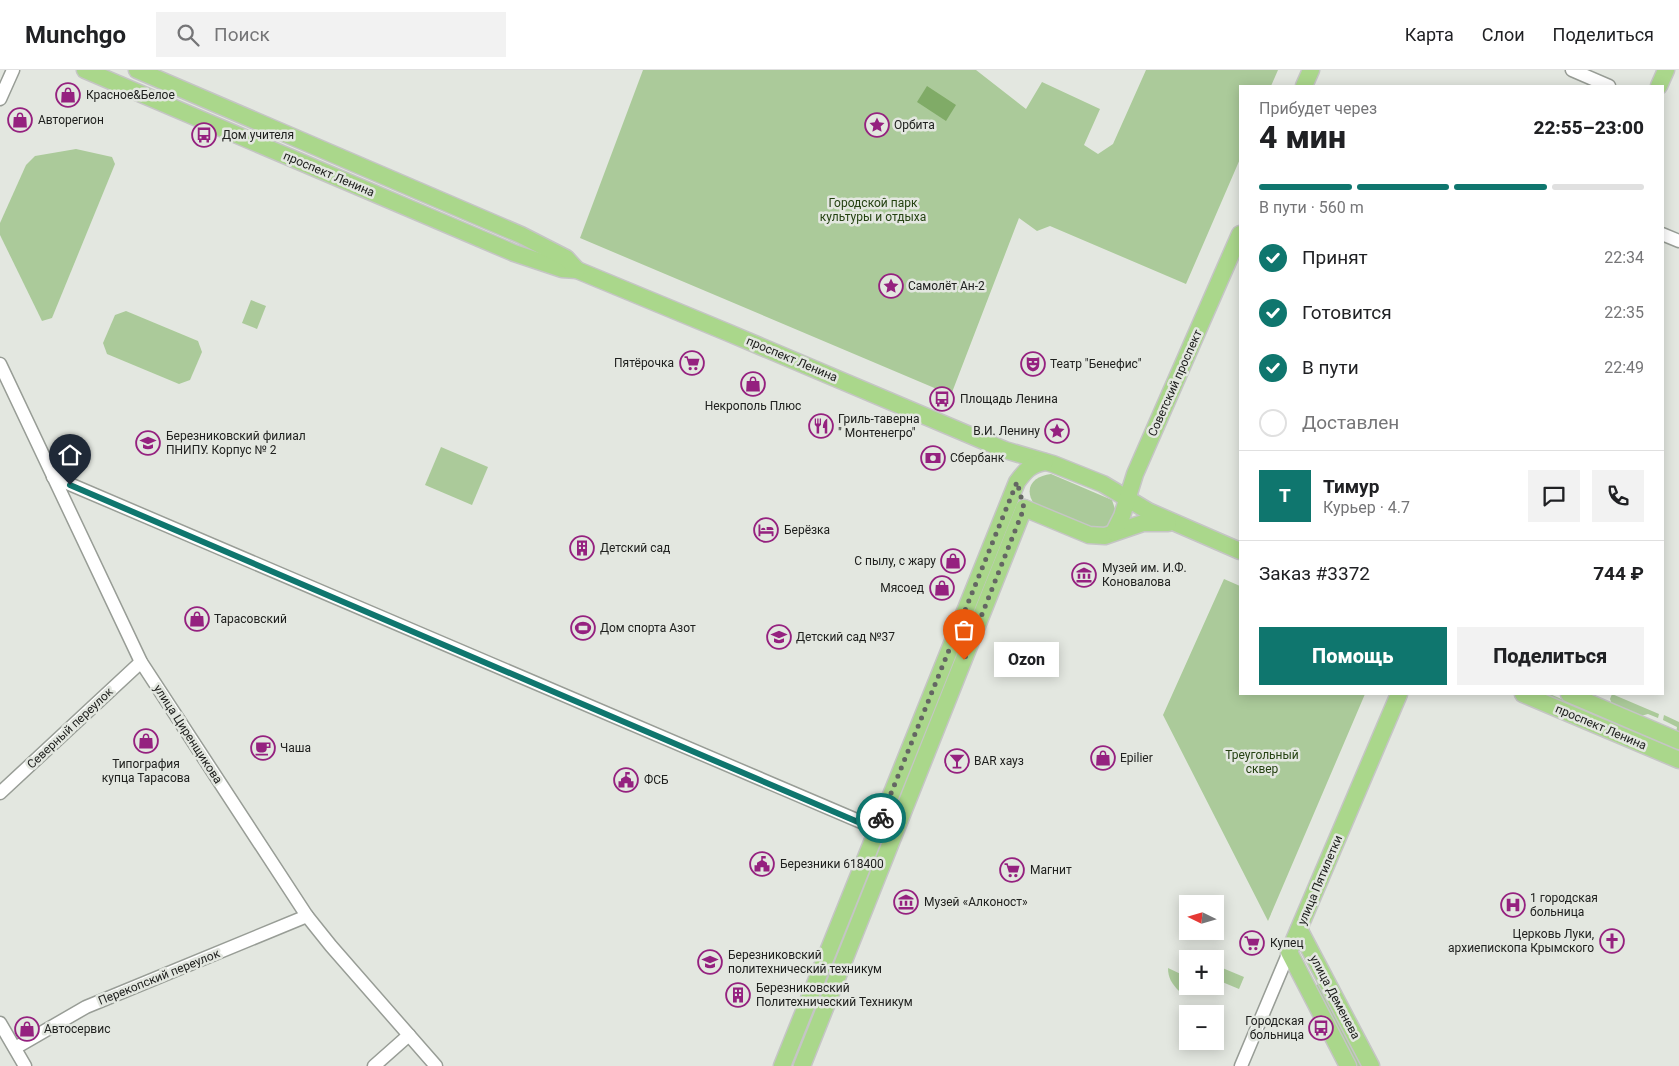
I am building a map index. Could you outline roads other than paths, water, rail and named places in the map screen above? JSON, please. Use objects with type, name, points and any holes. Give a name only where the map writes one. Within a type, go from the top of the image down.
[{"type":"main road","name":"проспект Ленина","points":[[84,70],[514,253],[562,269],[577,270],[1005,450],[1045,462],[1103,484],[1148,511],[1239,551]]},
{"type":"main road","name":"проспект Ленина","points":[[137,70],[521,234],[566,258],[577,270]]},
{"type":"main road","points":[[1304,85],[1311,70]]},
{"type":"main road","points":[[1659,85],[1666,70]]},
{"type":"main road","name":"Советский проспект","points":[[1114,532],[1135,474],[1239,236]]},
{"type":"main road","points":[[802,1066],[1024,508],[1012,457],[1005,450]]},
{"type":"main road","points":[[782,1066],[1017,482],[1031,466],[1045,462]]},
{"type":"main road","name":"проспект Ленина","points":[[1024,508],[1089,535],[1104,536],[1143,523],[1155,522],[1183,525]]},
{"type":"main road","name":"улица Пятилетки","points":[[1289,952],[1399,695]]},
{"type":"main road","name":"проспект Ленина","points":[[1525,695],[1679,760]]},
{"type":"main road","name":"проспект Ленина","points":[[1571,695],[1679,741]]},
{"type":"main road","name":"улица Деменева","points":[[1299,929],[1371,1066]]},
{"type":"main road","name":"улица Деменева","points":[[1289,952],[1348,1066]]},
{"type":"street","points":[[0,99],[13,70]]},
{"type":"street","points":[[1572,70],[1607,85]]},
{"type":"street","points":[[1664,235],[1679,241]]},
{"type":"street","name":"улица Циренщикова","points":[[0,364],[141,662],[307,916],[436,1066]]},
{"type":"street","points":[[53,477],[894,836]]},
{"type":"street","name":"Северный переулок","points":[[0,793],[141,662]]},
{"type":"street","name":"Перекопский переулок","points":[[15,1048],[86,1007],[307,916]]},
{"type":"street","name":"улица Пятилетки","points":[[1241,1066],[1289,952]]},
{"type":"street","points":[[0,1023],[25,1066]]},
{"type":"street","points":[[374,1066],[409,1035]]},
{"type":"place","name":"Красное&Белое","points":[[68,95]]},
{"type":"place","name":"Авторегион","points":[[20,120]]},
{"type":"place","name":"Орбита","points":[[877,125]]},
{"type":"place","name":"Дом учителя","points":[[204,135]]},
{"type":"place","name":"Самолёт Ан-2","points":[[891,286]]},
{"type":"place","name":"Пятёрочка","points":[[692,363]]},
{"type":"place","name":"Театр \"Бенефис\"","points":[[1033,364]]},
{"type":"place","name":"Некрополь Плюс","points":[[753,384]]},
{"type":"place","name":"Площадь Ленина","points":[[942,399]]},
{"type":"place","name":"Гриль-таверна \" Монтенегро\"","points":[[821,426]]},
{"type":"place","name":"В.И. Ленину","points":[[1057,431]]},
{"type":"place","name":"Березниковский филиал ПНИПУ. Корпус № 2","points":[[148,443]]},
{"type":"place","name":"Сбербанк","points":[[933,458]]},
{"type":"place","name":"Берёзка","points":[[766,530]]},
{"type":"place","name":"Детский сад","points":[[582,548]]},
{"type":"place","name":"С пылу, с жару","points":[[953,561]]},
{"type":"place","name":"Музей им. И.Ф. Коновалова","points":[[1084,575]]},
{"type":"place","name":"Мясоед","points":[[942,588]]},
{"type":"place","name":"Тарасовский","points":[[197,619]]},
{"type":"place","name":"Дом спорта Азот","points":[[583,628]]},
{"type":"place","name":"Детский сад №37","points":[[779,637]]},
{"type":"place","name":"Ozon","points":[[964,660]]},
{"type":"place","name":"Типография купца Тарасова","points":[[146,741]]},
{"type":"place","name":"Чаша","points":[[263,748]]},
{"type":"place","name":"Epilier","points":[[1103,758]]},
{"type":"place","name":"BAR хауз","points":[[957,761]]},
{"type":"place","name":"ФСБ","points":[[626,780]]},
{"type":"place","name":"Березники 618400","points":[[762,864]]},
{"type":"place","name":"Магнит","points":[[1012,870]]},
{"type":"place","name":"Музей «Алконост»","points":[[906,902]]},
{"type":"place","name":"1 городская больница","points":[[1513,905]]},
{"type":"place","name":"Церковь Луки, архиепископа Крымского","points":[[1612,941]]},
{"type":"place","name":"Купец","points":[[1252,943]]},
{"type":"place","name":"Березниковский политехнический техникум","points":[[710,962]]},
{"type":"place","name":"Березниковский Политехнический Техникум","points":[[738,995]]},
{"type":"place","name":"Городская больница","points":[[1321,1028]]},
{"type":"place","name":"Автосервис","points":[[27,1029]]},
{"type":"park label","name":"Городской парк культуры и отдыха","points":[[873,210]]},
{"type":"park label","name":"Треугольный сквер","points":[[1262,762]]}]
